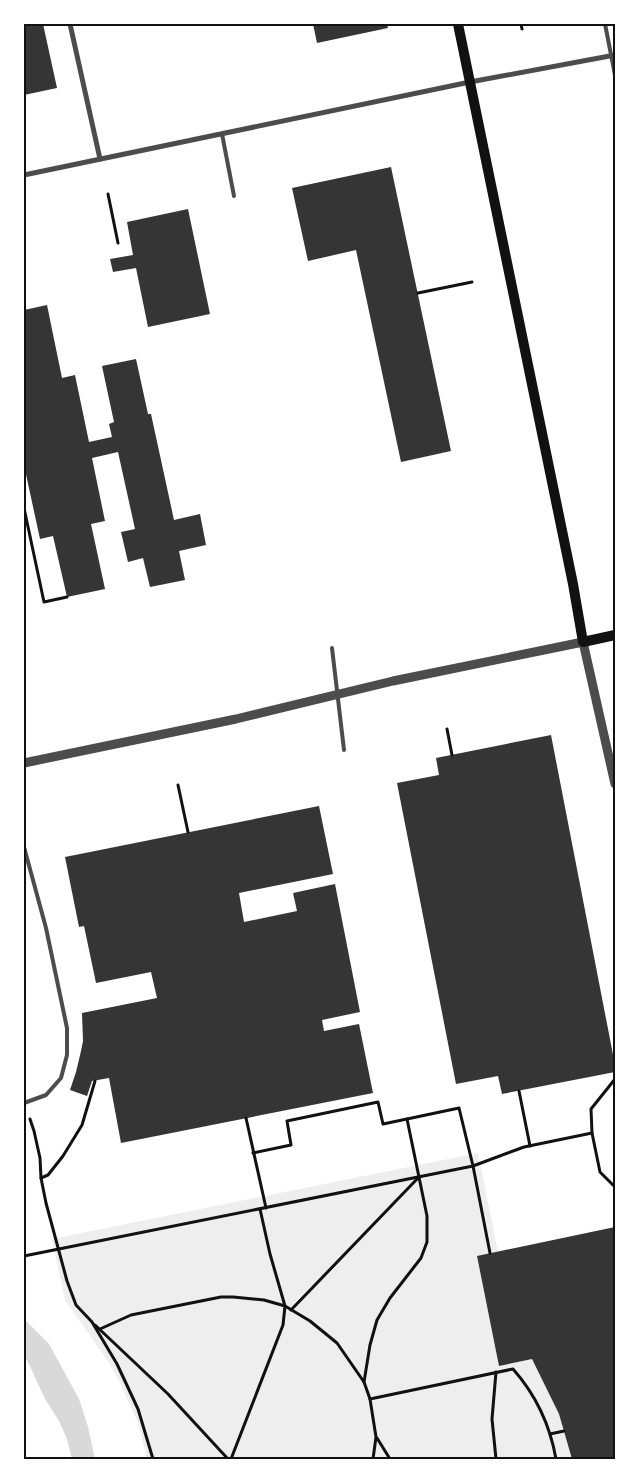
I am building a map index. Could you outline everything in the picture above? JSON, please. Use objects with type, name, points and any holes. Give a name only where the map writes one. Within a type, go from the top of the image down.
[{"type":"main road","points":[[458,24],[583,642],[615,635]]},
{"type":"street","points":[[70,24],[100,160]]},
{"type":"street","points":[[24,175],[470,82],[613,55]]},
{"type":"street","points":[[24,763],[226,721],[393,681],[583,642],[615,784]]},
{"type":"lane","points":[[605,24],[613,55],[615,75]]},
{"type":"lane","points":[[222,134],[234,196]]},
{"type":"lane","points":[[332,648],[344,750]]},
{"type":"lane","points":[[24,847],[46,928],[66,1028],[67,1055],[61,1078],[46,1095],[24,1103]]},
{"type":"path","points":[[521,24],[522,29]]},
{"type":"path","points":[[108,194],[118,242]]},
{"type":"path","points":[[418,292],[472,282]]},
{"type":"path","points":[[24,508],[44,602],[67,597]]},
{"type":"path","points":[[448,729],[452,755]]},
{"type":"path","points":[[178,785],[188,832]]},
{"type":"path","points":[[615,1079],[591,1109],[592,1133],[600,1172],[615,1187]]},
{"type":"path","points":[[41,1178],[48,1175],[63,1156],[82,1125],[94,1081]]},
{"type":"path","points":[[519,1091],[530,1146]]},
{"type":"path","points":[[253,1153],[292,1145],[287,1121],[378,1102],[383,1124],[459,1108],[473,1166],[490,1253]]},
{"type":"path","points":[[24,1103],[34,1131],[40,1158],[41,1178],[46,1203],[67,1281],[76,1305],[168,1394],[230,1459],[283,1325],[285,1306],[270,1254],[260,1209]]},
{"type":"path","points":[[246,1118],[266,1208]]},
{"type":"path","points":[[364,1382],[370,1345],[377,1320],[390,1298],[421,1258],[427,1242],[427,1216],[407,1119]]},
{"type":"path","points":[[24,1256],[473,1166],[530,1146],[592,1133]]},
{"type":"path","points":[[291,1310],[419,1177]]},
{"type":"path","points":[[100,1329],[131,1315],[221,1297],[264,1300],[285,1306],[310,1321],[337,1343],[364,1382],[370,1399],[376,1437],[373,1459]]},
{"type":"path","points":[[92,1322],[117,1364],[138,1409],[152,1459]]},
{"type":"path","points":[[370,1399],[513,1369],[522,1378],[545,1419],[556,1459]]},
{"type":"path","points":[[496,1372],[492,1420],[496,1459]]},
{"type":"path","points":[[550,1434],[564,1431]]},
{"type":"path","points":[[376,1437],[390,1459]]},
{"type":"shaded area","points":[[478,1153],[498,1252],[477,1257],[499,1365],[532,1359],[559,1414],[572,1459],[147,1459],[138,1423],[119,1381],[107,1360],[65,1300],[52,1239]]},
{"type":"shaded area","points":[[24,1319],[49,1344],[79,1399],[95,1459],[72,1459],[67,1439],[59,1421],[45,1399],[24,1355]]},
{"type":"building","points":[[24,24],[43,24],[57,88],[24,95]]},
{"type":"building","points":[[313,24],[387,24],[388,28],[317,43]]},
{"type":"building","points":[[391,167],[451,451],[401,462],[356,250],[308,261],[292,188]]},
{"type":"building","points":[[188,209],[210,314],[148,327],[136,268],[113,272],[110,259],[133,255],[127,222]]},
{"type":"building","points":[[47,305],[62,378],[75,375],[89,442],[112,437],[109,424],[114,422],[102,366],[136,359],[148,414],[151,414],[174,520],[200,514],[206,545],[179,551],[185,580],[150,587],[143,558],[128,562],[121,532],[135,529],[118,452],[92,458],[105,521],[91,524],[105,589],[67,597],[53,536],[40,539],[24,465],[24,310]]},
{"type":"building","points":[[551,735],[615,1072],[502,1094],[498,1076],[456,1084],[397,783],[439,775],[436,758]]},
{"type":"building","points":[[319,806],[333,874],[239,893],[244,922],[297,911],[293,893],[335,884],[360,1012],[322,1020],[324,1031],[359,1024],[373,1093],[121,1143],[109,1078],[92,1081],[87,1096],[70,1090],[83,1041],[82,1013],[157,998],[151,972],[96,983],[84,926],[79,927],[65,857]]},
{"type":"building","points":[[615,1227],[615,1459],[572,1459],[559,1414],[532,1359],[499,1366],[477,1256]]}]
